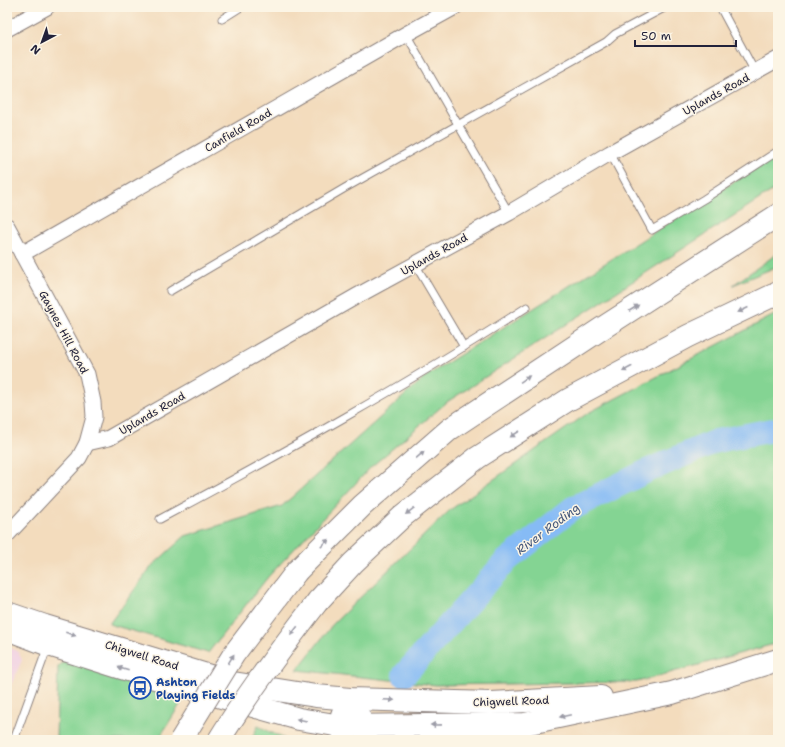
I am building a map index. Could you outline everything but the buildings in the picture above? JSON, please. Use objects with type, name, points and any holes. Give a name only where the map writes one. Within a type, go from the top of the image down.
[{"type":"main road","points":[[181,740],[234,654],[297,571],[363,505],[450,429],[601,329],[778,215]]},
{"type":"main road","points":[[219,740],[251,689],[318,601],[353,563],[403,516],[477,458],[568,400],[688,336],[778,293]]},
{"type":"main road","name":"Chigwell Road","points":[[9,619],[49,645],[144,675],[343,733],[482,732],[672,693],[778,660]]},
{"type":"main road","name":"Chigwell Road","points":[[9,619],[45,626],[233,683],[316,696],[350,699],[491,703],[672,693]]},
{"type":"street","points":[[7,30],[47,7]]},
{"type":"street","name":"Canfield Road","points":[[22,254],[455,7]]},
{"type":"street","name":"Uplands Road","points":[[87,443],[109,438],[778,59]]},
{"type":"street","name":"Gaynes Hill Road","points":[[7,226],[87,374],[93,402],[94,417],[87,443],[79,458],[7,535]]},
{"type":"street","points":[[343,733],[342,711],[350,699],[358,711],[365,733]]},
{"type":"lane","points":[[222,19],[241,7]]},
{"type":"lane","points":[[170,291],[345,188],[606,42],[615,34],[666,7]]},
{"type":"lane","points":[[720,7],[755,72]]},
{"type":"lane","points":[[406,34],[508,213]]},
{"type":"lane","points":[[610,153],[652,230],[778,151]]},
{"type":"lane","points":[[415,264],[464,348]]},
{"type":"lane","points":[[160,519],[329,428],[464,348],[527,307]]},
{"type":"lane","points":[[14,740],[49,645]]},
{"type":"shaded area","points":[[7,646],[18,652],[22,660],[7,694]]},
{"type":"green space","points":[[778,154],[778,187],[447,402],[371,467],[268,577],[208,653],[109,624],[152,566],[185,536],[282,506],[425,377]]},
{"type":"green space","points":[[778,253],[778,266],[733,285]]},
{"type":"green space","points":[[778,313],[778,643],[637,682],[436,685],[297,670],[333,624],[450,510],[588,413]]},
{"type":"green space","points":[[67,659],[184,698],[158,740],[56,740],[58,667]]},
{"type":"green space","points":[[258,726],[287,740],[251,740]]},
{"type":"waterway","name":"River Roding","points":[[404,675],[506,561],[573,508],[647,471],[716,441],[778,429]]},
{"type":"place","name":"Ashton Playing Fields","points":[[140,688]]}]
